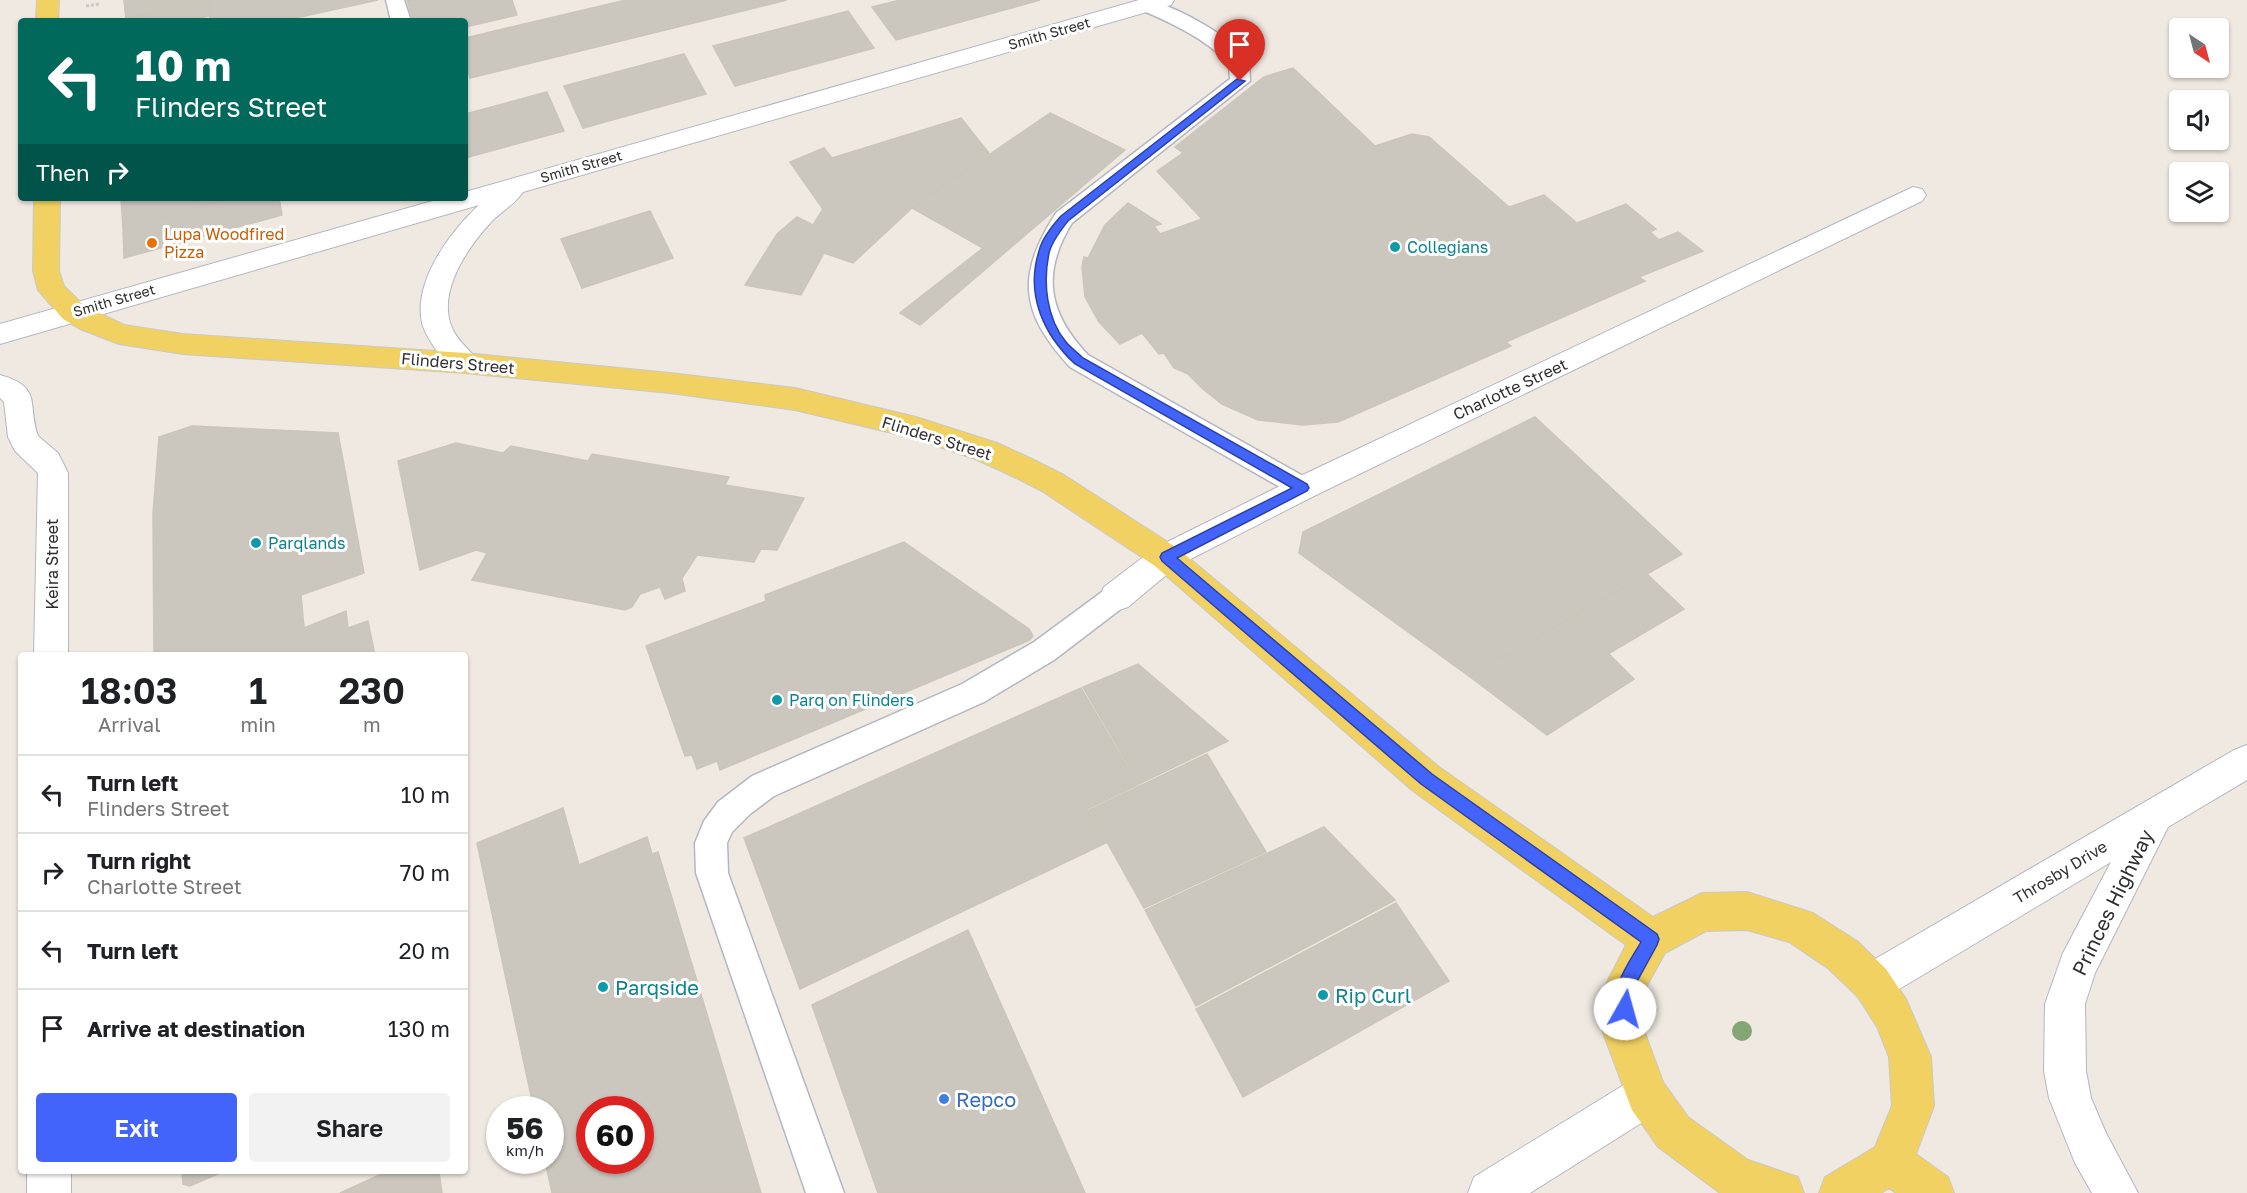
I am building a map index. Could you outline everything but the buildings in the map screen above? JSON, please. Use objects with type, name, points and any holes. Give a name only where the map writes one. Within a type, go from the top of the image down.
[{"type":"main road","points":[[47,18],[48,0]]},
{"type":"main road","points":[[47,201],[47,277],[57,298],[73,312]]},
{"type":"main road","name":"Flinders Street","points":[[73,312],[119,334],[159,341],[465,363],[670,383],[784,398],[916,428],[986,451],[1053,483],[1166,557],[1426,779],[1651,939]]},
{"type":"main road","points":[[1782,1193],[1736,1178],[1673,1132],[1647,1095],[1624,1033],[1625,986],[1651,939],[1702,912],[1747,911],[1798,926],[1843,955],[1872,983],[1892,1013],[1910,1057],[1913,1106],[1891,1161],[1841,1193]]},
{"type":"main road","points":[[1891,1161],[1932,1193]]},
{"type":"street","name":"Smith Street","points":[[468,197],[524,183],[1155,2]]},
{"type":"street","points":[[465,363],[445,342],[435,319],[435,306],[440,284],[454,253],[470,229],[504,195],[524,183]]},
{"type":"street","name":"Charlotte Street","points":[[1116,597],[1166,557],[1303,488],[1913,195]]},
{"type":"street","name":"Smith Street","points":[[0,334],[451,201]]},
{"type":"street","name":"Keira Street","points":[[0,385],[15,394],[21,411],[23,437],[27,444],[48,461],[53,473],[51,652]]},
{"type":"street","name":"Throsby Drive","points":[[1872,983],[2247,761]]},
{"type":"street","name":"Princes Highway","points":[[2115,1193],[2090,1148],[2070,1098],[2065,1071],[2065,1004],[2077,967],[2155,816]]},
{"type":"street","points":[[1490,1193],[1647,1095]]},
{"type":"street","points":[[49,1174],[49,1193]]},
{"type":"lane","points":[[395,0],[400,18]]},
{"type":"lane","points":[[1155,2],[1171,15],[1226,48],[1239,62],[1240,81],[1064,218],[1044,251],[1039,290],[1050,325],[1062,345],[1079,361],[1303,488]]},
{"type":"lane","points":[[825,1193],[712,873],[709,857],[710,841],[719,823],[739,803],[763,786],[973,693],[1044,651],[1116,597]]},
{"type":"path","points":[[85,6],[99,4]]},
{"type":"place","name":"Lupa Woodfired Pizza","points":[[152,243]]},
{"type":"place","name":"Collegians","points":[[1395,247]]},
{"type":"place","name":"Parqlands","points":[[256,543]]},
{"type":"place","name":"Parq on Flinders","points":[[777,700]]},
{"type":"place","name":"Parqside","points":[[603,987]]},
{"type":"place","name":"Rip Curl","points":[[1323,995]]},
{"type":"place","name":"Repco","points":[[944,1099]]},
{"type":"route","points":[[1240,81],[1064,218],[1044,251],[1039,290],[1050,325],[1062,345],[1079,361],[1303,488],[1166,557],[1426,779],[1651,939],[1625,986],[1625,1009]]}]
